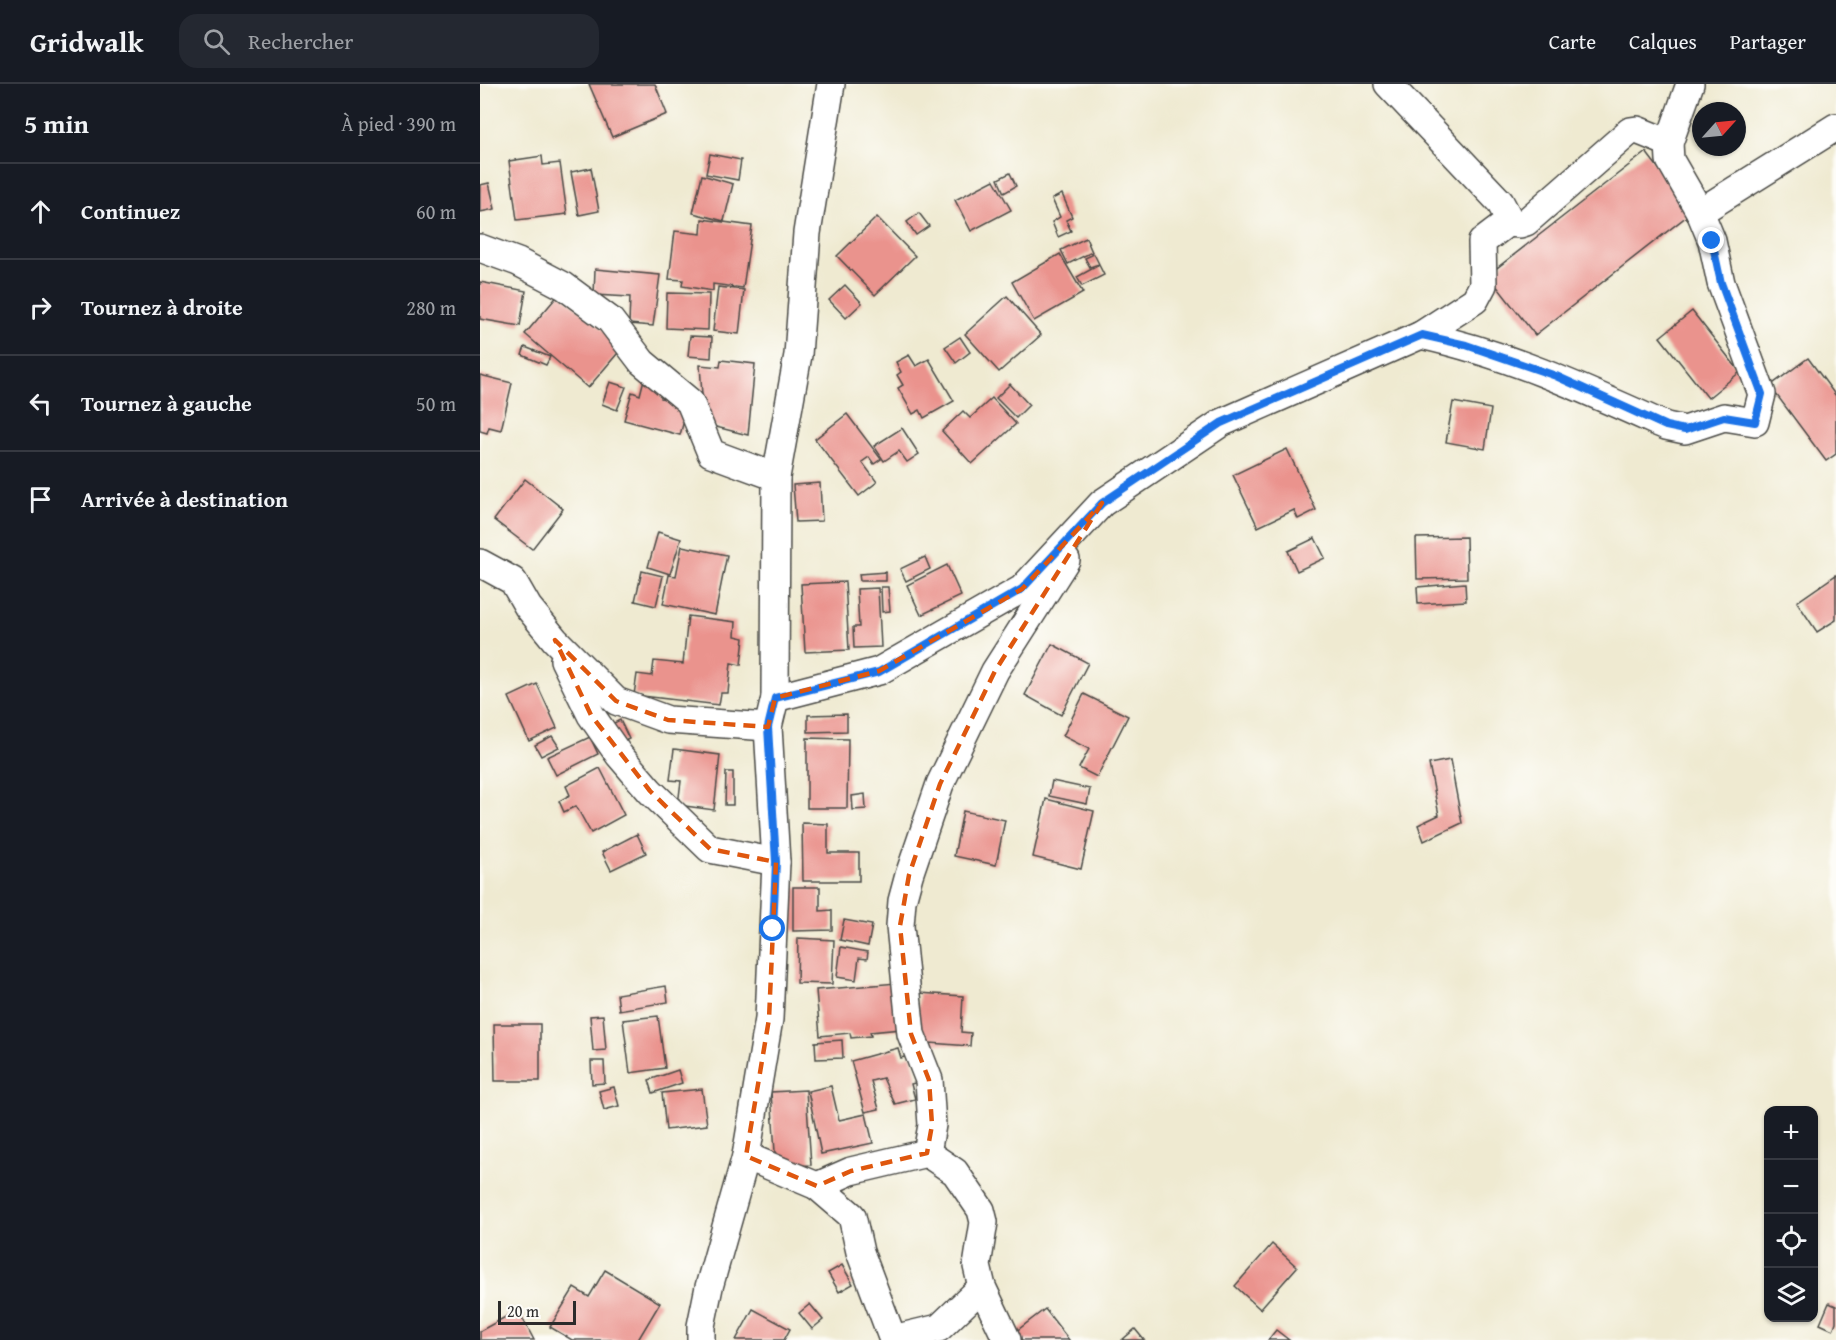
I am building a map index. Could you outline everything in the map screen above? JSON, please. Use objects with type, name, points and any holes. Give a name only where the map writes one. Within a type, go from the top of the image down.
[{"type":"street","points":[[701,1340],[701,1326],[709,1287],[746,1156],[769,1019],[776,862],[768,727],[775,698],[776,477],[798,355],[807,233],[831,84]]},
{"type":"street","points":[[1388,84],[1500,202],[1507,215],[1508,223]]},
{"type":"street","points":[[1422,335],[1466,345],[1556,376],[1666,426],[1685,430],[1724,417],[1755,422],[1762,394],[1721,283],[1712,241],[1700,212],[1676,174],[1670,159],[1668,143],[1690,84]]},
{"type":"street","points":[[1700,212],[1836,127]]},
{"type":"street","points":[[775,698],[879,672],[1022,589],[1102,503],[1221,423],[1422,335],[1475,300],[1483,285],[1482,242],[1508,223],[1526,222],[1630,131],[1637,130],[1668,143]]},
{"type":"street","points":[[480,248],[518,262],[564,286],[610,320],[642,362],[690,402],[711,453],[776,477]]},
{"type":"street","points":[[927,1153],[932,1125],[929,1080],[911,1034],[900,926],[909,875],[940,784],[995,671],[1102,503]]},
{"type":"street","points":[[480,563],[513,582],[528,607],[555,640],[616,701],[668,720],[768,727]]},
{"type":"street","points":[[555,640],[591,714],[619,755],[650,791],[710,849],[776,862]]},
{"type":"street","points":[[817,1186],[851,1171],[927,1153],[956,1172],[981,1210],[984,1222],[977,1266],[982,1287],[1007,1340]]},
{"type":"street","points":[[746,1156],[817,1186],[852,1216],[860,1252],[893,1340],[939,1328],[982,1287]]},
{"type":"highlighted area","points":[[1102,503],[995,671],[940,784],[909,875],[900,926],[911,1034],[929,1080],[932,1125],[927,1153],[851,1171],[817,1186],[746,1156],[769,1019],[776,862],[710,849],[650,791],[591,715],[555,640],[616,701],[668,720],[768,727],[775,698],[879,671],[1022,589]]},
{"type":"building","points":[[589,84],[655,84],[667,114],[612,137]]},
{"type":"building","points":[[1646,152],[1692,212],[1535,335],[1488,275]]},
{"type":"building","points":[[710,154],[741,160],[738,180],[706,174]]},
{"type":"building","points":[[542,156],[543,165],[560,163],[567,214],[517,220],[509,161]]},
{"type":"building","points":[[591,168],[599,211],[579,215],[571,172]]},
{"type":"building","points":[[1010,173],[1016,186],[1004,193],[998,179]]},
{"type":"building","points":[[702,175],[733,184],[724,221],[693,213]]},
{"type":"building","points":[[994,180],[1011,210],[971,231],[955,200]]},
{"type":"building","points":[[489,183],[495,209],[480,212],[480,185]]},
{"type":"building","points":[[1062,194],[1072,217],[1066,220],[1071,231],[1058,237],[1052,222],[1060,217],[1052,199]]},
{"type":"building","points":[[919,213],[929,226],[916,235],[907,222]]},
{"type":"building","points":[[877,217],[915,256],[875,295],[837,256]]},
{"type":"building","points":[[702,219],[752,226],[743,288],[713,284],[713,291],[682,286],[683,280],[669,279],[675,231],[701,234]]},
{"type":"building","points":[[1086,238],[1092,252],[1068,264],[1061,250]]},
{"type":"building","points":[[1060,254],[1083,293],[1034,321],[1012,282]]},
{"type":"building","points":[[1094,254],[1099,264],[1090,267],[1085,258]]},
{"type":"building","points":[[1099,265],[1104,275],[1082,286],[1077,277]]},
{"type":"building","points":[[595,269],[660,275],[653,326],[629,324],[630,297],[594,295]]},
{"type":"building","points":[[480,282],[526,291],[520,326],[480,319]]},
{"type":"building","points":[[845,285],[862,303],[846,318],[829,300]]},
{"type":"building","points":[[718,287],[744,290],[739,334],[713,331]]},
{"type":"building","points":[[560,293],[623,347],[588,388],[525,334]]},
{"type":"building","points":[[667,293],[709,294],[708,330],[666,328]]},
{"type":"building","points":[[1007,296],[1041,335],[999,372],[965,334]]},
{"type":"building","points":[[1692,311],[1740,372],[1708,398],[1660,337]]},
{"type":"building","points":[[690,336],[712,337],[711,358],[688,356]]},
{"type":"building","points":[[960,337],[970,352],[956,363],[945,347]]},
{"type":"building","points":[[525,347],[550,357],[546,365],[522,355]]},
{"type":"building","points":[[909,355],[916,366],[929,359],[954,401],[924,418],[920,410],[913,414],[898,388],[903,385],[897,375],[901,372],[896,362]]},
{"type":"building","points":[[1808,358],[1836,396],[1836,454],[1826,461],[1770,386]]},
{"type":"building","points":[[721,360],[755,364],[748,435],[704,424],[700,365],[720,367]]},
{"type":"building","points":[[480,375],[512,383],[501,430],[489,427],[487,433],[480,431]]},
{"type":"building","points":[[644,379],[665,385],[661,398],[688,406],[680,435],[624,420],[632,392],[640,395]]},
{"type":"building","points":[[610,382],[626,387],[617,410],[602,404]]},
{"type":"building","points":[[1010,384],[1029,405],[1016,418],[996,398]]},
{"type":"building","points":[[992,398],[1016,424],[972,464],[942,431],[963,411],[970,418]]},
{"type":"building","points":[[1453,402],[1491,409],[1485,449],[1446,442]]},
{"type":"building","points":[[847,414],[881,459],[874,464],[869,457],[862,462],[877,482],[859,496],[815,439]]},
{"type":"building","points":[[902,428],[919,454],[907,462],[899,451],[884,461],[874,446]]},
{"type":"building","points":[[1287,449],[1316,510],[1298,519],[1294,510],[1258,527],[1233,475]]},
{"type":"building","points":[[525,479],[563,509],[532,549],[494,520]]},
{"type":"building","points":[[820,483],[822,521],[796,522],[793,485]]},
{"type":"building","points":[[658,532],[681,539],[670,574],[648,567]]},
{"type":"building","points":[[1466,537],[1467,578],[1417,579],[1416,538]]},
{"type":"building","points":[[1315,538],[1325,558],[1297,571],[1288,551]]},
{"type":"building","points":[[682,546],[727,555],[715,615],[663,604],[669,575],[676,576]]},
{"type":"building","points":[[925,557],[930,569],[906,581],[900,569]]},
{"type":"building","points":[[947,565],[961,596],[921,615],[907,585]]},
{"type":"building","points":[[642,571],[663,576],[656,606],[635,601]]},
{"type":"building","points":[[886,572],[886,581],[860,581],[859,574]]},
{"type":"building","points":[[1836,575],[1836,620],[1817,632],[1797,602]]},
{"type":"building","points":[[845,582],[849,650],[805,652],[801,584]]},
{"type":"building","points":[[1465,583],[1466,601],[1418,604],[1417,587]]},
{"type":"building","points":[[881,587],[888,587],[890,611],[882,612]]},
{"type":"building","points":[[878,588],[881,647],[854,648],[853,627],[859,627],[857,589]]},
{"type":"building","points":[[688,616],[736,622],[735,636],[744,638],[741,665],[731,663],[728,693],[721,693],[719,705],[634,695],[637,674],[652,676],[654,661],[683,664]]},
{"type":"building","points":[[1052,644],[1088,663],[1061,715],[1025,695]]},
{"type":"building","points":[[537,684],[557,728],[529,741],[509,697]]},
{"type":"building","points":[[1084,694],[1128,716],[1097,777],[1079,768],[1089,749],[1063,736]]},
{"type":"building","points":[[847,714],[847,731],[808,732],[808,715]]},
{"type":"building","points":[[620,720],[629,739],[615,746],[606,727]]},
{"type":"building","points":[[552,736],[559,747],[541,756],[535,745]]},
{"type":"building","points":[[590,737],[598,754],[556,775],[547,757]]},
{"type":"building","points":[[807,738],[848,739],[847,808],[807,808]]},
{"type":"building","points":[[674,749],[720,755],[714,810],[678,805],[681,781],[670,780]]},
{"type":"building","points":[[1450,760],[1462,823],[1424,841],[1418,825],[1439,815],[1429,764]]},
{"type":"building","points":[[600,768],[624,815],[591,833],[576,806],[564,812],[559,801],[570,795],[566,786]]},
{"type":"building","points":[[726,772],[733,772],[733,805],[725,805]]},
{"type":"building","points":[[1052,781],[1090,789],[1087,804],[1049,796]]},
{"type":"building","points":[[865,794],[866,809],[853,810],[852,796]]},
{"type":"building","points":[[1046,799],[1094,811],[1081,869],[1033,857]]},
{"type":"building","points":[[963,811],[1005,820],[996,865],[954,856]]},
{"type":"building","points":[[802,823],[828,824],[828,853],[859,853],[859,881],[803,881]]},
{"type":"building","points":[[637,834],[646,853],[611,870],[602,852]]},
{"type":"building","points":[[793,887],[820,887],[820,911],[832,910],[832,930],[793,931]]},
{"type":"building","points":[[844,920],[872,925],[868,946],[840,940]]},
{"type":"building","points":[[798,938],[834,940],[832,984],[797,983]]},
{"type":"building","points":[[841,947],[868,952],[867,959],[859,958],[856,980],[837,977]]},
{"type":"building","points":[[897,983],[901,1029],[870,1032],[871,1036],[851,1038],[850,1033],[820,1036],[816,990]]},
{"type":"building","points":[[666,986],[668,1002],[619,1010],[617,994]]},
{"type":"building","points":[[919,993],[963,996],[961,1032],[971,1033],[970,1046],[916,1042]]},
{"type":"building","points":[[603,1015],[606,1050],[593,1051],[590,1016]]},
{"type":"building","points":[[658,1016],[665,1068],[630,1073],[623,1020]]},
{"type":"building","points":[[494,1024],[540,1024],[540,1081],[495,1081]]},
{"type":"building","points":[[842,1040],[843,1058],[816,1059],[815,1042]]},
{"type":"building","points":[[898,1048],[901,1058],[911,1055],[918,1082],[911,1084],[915,1099],[895,1104],[883,1078],[871,1081],[879,1109],[865,1112],[851,1061]]},
{"type":"building","points":[[591,1061],[604,1061],[605,1083],[592,1084]]},
{"type":"building","points":[[678,1070],[682,1083],[653,1093],[649,1080]]},
{"type":"building","points":[[831,1086],[839,1120],[866,1114],[873,1143],[821,1154],[808,1091]]},
{"type":"building","points":[[614,1087],[619,1106],[604,1110],[599,1091]]},
{"type":"building","points":[[702,1089],[707,1125],[666,1130],[662,1093]]},
{"type":"building","points":[[806,1090],[811,1165],[776,1167],[771,1092]]},
{"type":"building","points":[[1272,1244],[1297,1267],[1260,1309],[1235,1286]]},
{"type":"building","points":[[842,1265],[853,1284],[839,1292],[828,1273]]},
{"type":"building","points":[[605,1270],[660,1303],[638,1340],[572,1340],[550,1327],[574,1288],[589,1297]]},
{"type":"building","points":[[1829,1303],[1836,1306],[1836,1322],[1833,1330],[1820,1324]]},
{"type":"building","points":[[810,1304],[823,1320],[812,1329],[799,1313]]},
{"type":"building","points":[[753,1309],[790,1329],[784,1340],[736,1340]]},
{"type":"building","points":[[1045,1309],[1069,1340],[1019,1340],[1014,1333]]},
{"type":"building","points":[[518,1310],[534,1340],[480,1340],[480,1331]]},
{"type":"building","points":[[1135,1329],[1144,1340],[1122,1340]]},
{"type":"building","points":[[1276,1330],[1289,1340],[1268,1340]]},
{"type":"route","points":[[773,929],[776,862],[768,727],[775,698],[879,672],[1022,589],[1102,503],[1221,423],[1422,335],[1466,345],[1556,376],[1666,426],[1685,430],[1724,417],[1755,422],[1762,394],[1721,283],[1712,241]]}]
